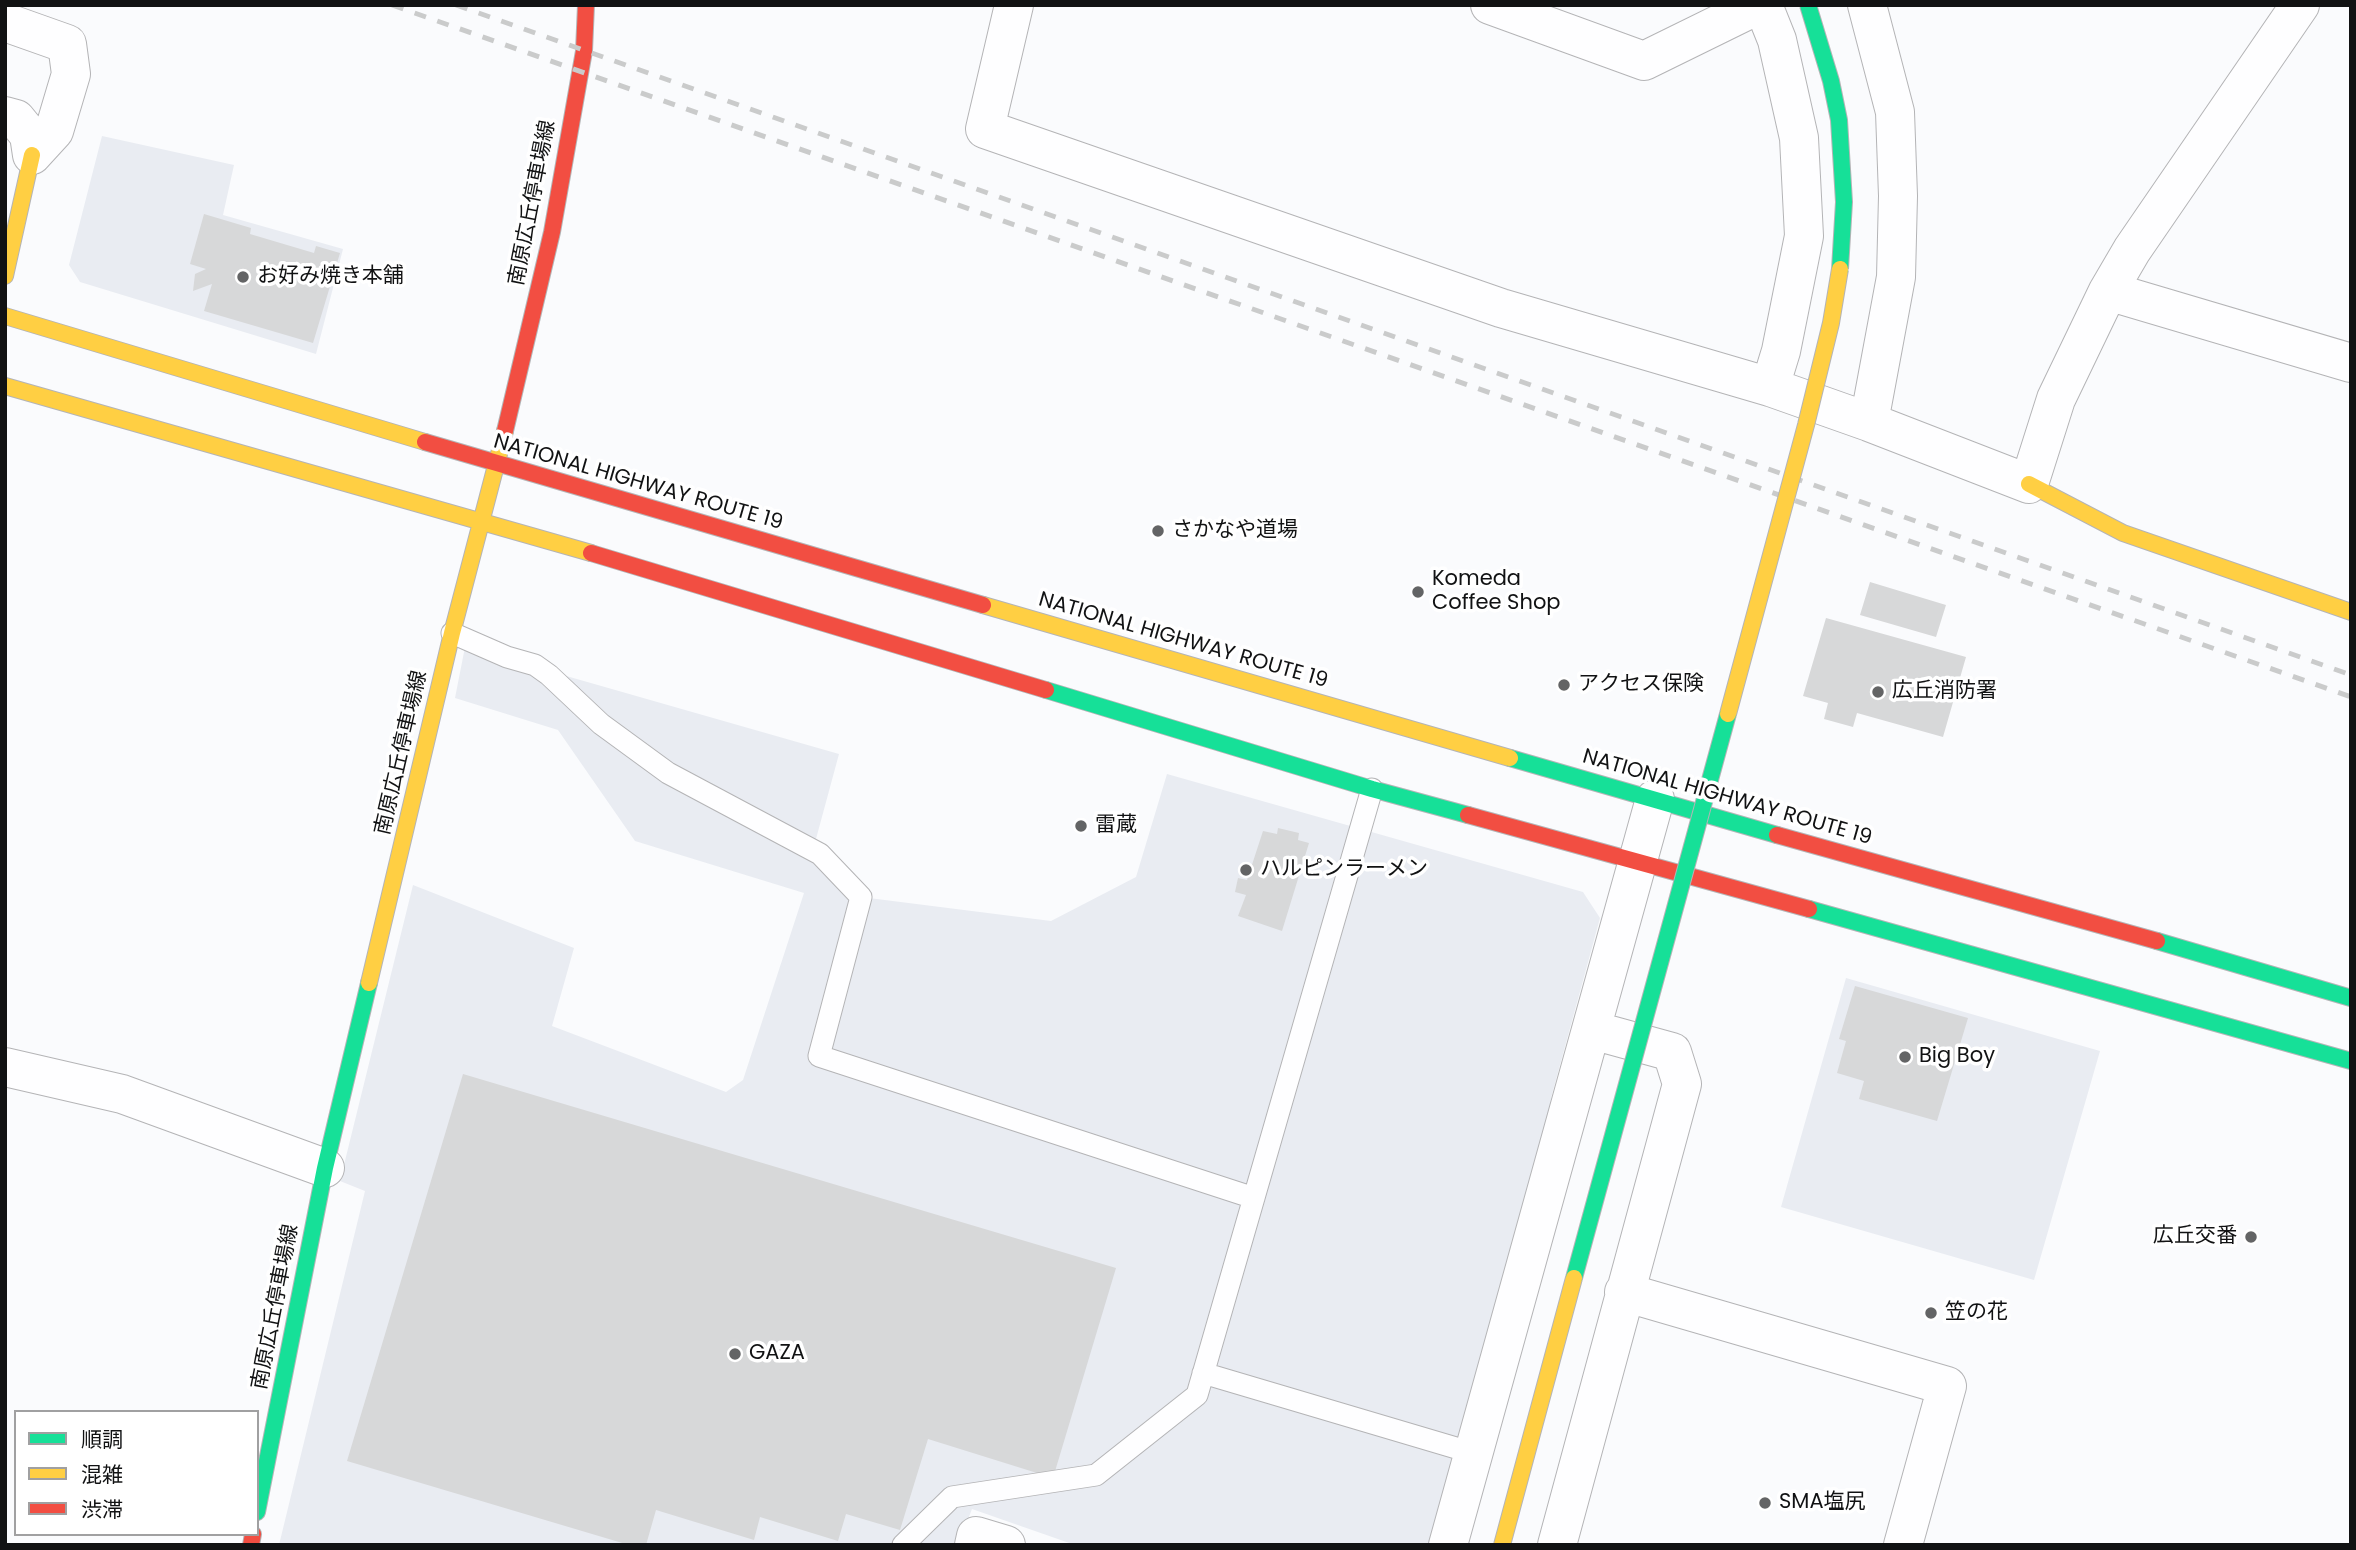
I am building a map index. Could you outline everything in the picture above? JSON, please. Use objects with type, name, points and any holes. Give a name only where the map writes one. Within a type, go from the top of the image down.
[{"type":"main road","name":"南原広丘停車場線","points":[[259,1502],[325,1168],[452,633],[497,464],[552,232],[584,51],[586,5]]},
{"type":"main road","points":[[1502,1545],[1806,425],[1831,323],[1842,257],[1844,202],[1841,145],[1831,81],[1808,5]]},
{"type":"main road","points":[[5,276],[32,155]]},
{"type":"main road","name":"NATIONAL HIGHWAY ROUTE 19","points":[[5,316],[497,464],[2351,998]]},
{"type":"main road","points":[[5,386],[481,521],[1373,789],[2351,1061]]},
{"type":"main road","points":[[2029,484],[2123,533],[2351,612]]},
{"type":"street","points":[[1014,5],[985,129],[1502,308],[1770,387],[2029,484],[2056,399],[2108,291],[2132,250],[2300,5]]},
{"type":"street","points":[[1490,5],[1644,61],[1758,5]]},
{"type":"street","points":[[1763,5],[1777,40],[1799,138],[1804,236],[1782,351],[1770,387]]},
{"type":"street","points":[[1867,5],[1895,112],[1898,196],[1896,277],[1869,422]]},
{"type":"street","points":[[5,22],[67,44],[71,74],[54,131],[32,155]]},
{"type":"street","points":[[5,116],[16,118],[29,135],[32,155]]},
{"type":"street","points":[[2108,291],[2351,363]]},
{"type":"street","points":[[1448,1545],[1655,799]]},
{"type":"street","points":[[1557,1545],[1682,1084],[1672,1052],[1592,1030]]},
{"type":"street","points":[[5,1067],[122,1094],[325,1168]]},
{"type":"street","points":[[1624,1292],[1947,1386],[1903,1545]]},
{"type":"street","points":[[974,1545],[976,1536],[1006,1545]]},
{"type":"lane","points":[[452,633],[535,666],[549,675],[601,724],[667,773],[820,854],[861,897],[819,1056],[1254,1198]]},
{"type":"lane","points":[[903,1545],[952,1497],[1096,1475],[1197,1395],[1373,789]]},
{"type":"lane","points":[[1203,1373],[1473,1453]]},
{"type":"shaded area","points":[[102,136],[234,165],[223,215],[343,249],[316,354],[80,282],[69,265]]},
{"type":"shaded area","points":[[465,647],[839,754],[813,850],[861,897],[1051,921],[1136,877],[1167,774],[1583,892],[1600,918],[1551,1098],[1546,1172],[1439,1545],[1075,1545],[972,1509],[958,1545],[279,1545],[365,1191],[340,1181],[413,885],[574,948],[552,1026],[726,1092],[743,1080],[804,893],[635,841],[558,730],[455,698]]},
{"type":"shaded area","points":[[1846,978],[2100,1051],[2034,1280],[1781,1207]]},
{"type":"building","points":[[204,214],[251,228],[250,234],[314,253],[316,246],[340,253],[313,343],[204,311],[212,284],[193,291],[195,274],[206,269],[190,264]]},
{"type":"building","points":[[1870,582],[1946,605],[1936,637],[1860,615]]},
{"type":"building","points":[[1826,618],[1966,657],[1943,737],[1857,713],[1853,727],[1824,719],[1828,703],[1803,696]]},
{"type":"building","points":[[1278,828],[1299,833],[1298,840],[1309,843],[1282,931],[1238,916],[1246,895],[1235,892],[1238,878],[1247,880],[1263,831],[1277,834]]},
{"type":"building","points":[[1855,986],[1968,1018],[1937,1121],[1859,1099],[1864,1081],[1837,1073],[1846,1041],[1839,1039]]},
{"type":"building","name":"GAZA","points":[[463,1074],[1116,1268],[1053,1478],[928,1439],[900,1530],[846,1514],[838,1541],[760,1517],[754,1540],[656,1510],[646,1545],[629,1545],[347,1461]]},
{"type":"railway","points":[[392,5],[2351,697]]},
{"type":"railway","points":[[456,5],[2351,675]]},
{"type":"traffic: fast","points":[[1808,5],[1831,81],[1839,120],[1844,202],[1840,269]]},
{"type":"traffic: fast","points":[[1046,690],[1372,789],[1468,815]]},
{"type":"traffic: fast","points":[[1574,1278],[1728,714]]},
{"type":"traffic: fast","points":[[1510,758],[1777,835]]},
{"type":"traffic: fast","points":[[1809,909],[2351,1061]]},
{"type":"traffic: fast","points":[[2157,941],[2351,998]]},
{"type":"traffic: fast","points":[[259,1502],[325,1168],[369,983]]},
{"type":"traffic: slow","points":[[5,276],[32,155]]},
{"type":"traffic: slow","points":[[1728,714],[1806,425],[1831,323],[1840,269]]},
{"type":"traffic: slow","points":[[5,316],[425,442]]},
{"type":"traffic: slow","points":[[5,386],[591,553]]},
{"type":"traffic: slow","points":[[369,983],[452,633],[505,431]]},
{"type":"traffic: slow","points":[[2029,484],[2123,533],[2351,612]]},
{"type":"traffic: slow","points":[[983,605],[1510,758]]},
{"type":"traffic: slow","points":[[1502,1545],[1574,1278]]},
{"type":"traffic: jam","points":[[505,431],[552,232],[584,51],[586,5]]},
{"type":"traffic: jam","points":[[425,442],[983,605]]},
{"type":"traffic: jam","points":[[591,553],[1046,690]]},
{"type":"traffic: jam","points":[[1468,815],[1809,909]]},
{"type":"traffic: jam","points":[[1777,835],[2157,941]]},
{"type":"traffic: jam","points":[[251,1545],[253,1536]]},
{"type":"place","name":"お好み焼き本舗","points":[[243,277]]},
{"type":"place","name":"さかなや道場","points":[[1158,531]]},
{"type":"place","name":"Komeda Coffee Shop","points":[[1418,592]]},
{"type":"place","name":"アクセス保険","points":[[1564,685]]},
{"type":"place","name":"広丘消防署","points":[[1878,692]]},
{"type":"place","name":"雷蔵","points":[[1081,826]]},
{"type":"place","name":"ハルピンラーメン","points":[[1246,870]]},
{"type":"place","name":"Big Boy","points":[[1905,1057]]},
{"type":"place","name":"広丘交番","points":[[2251,1237]]},
{"type":"place","name":"笠の花","points":[[1931,1313]]},
{"type":"place","name":"GAZA","points":[[735,1354]]},
{"type":"place","name":"SMA塩尻","points":[[1765,1503]]}]
